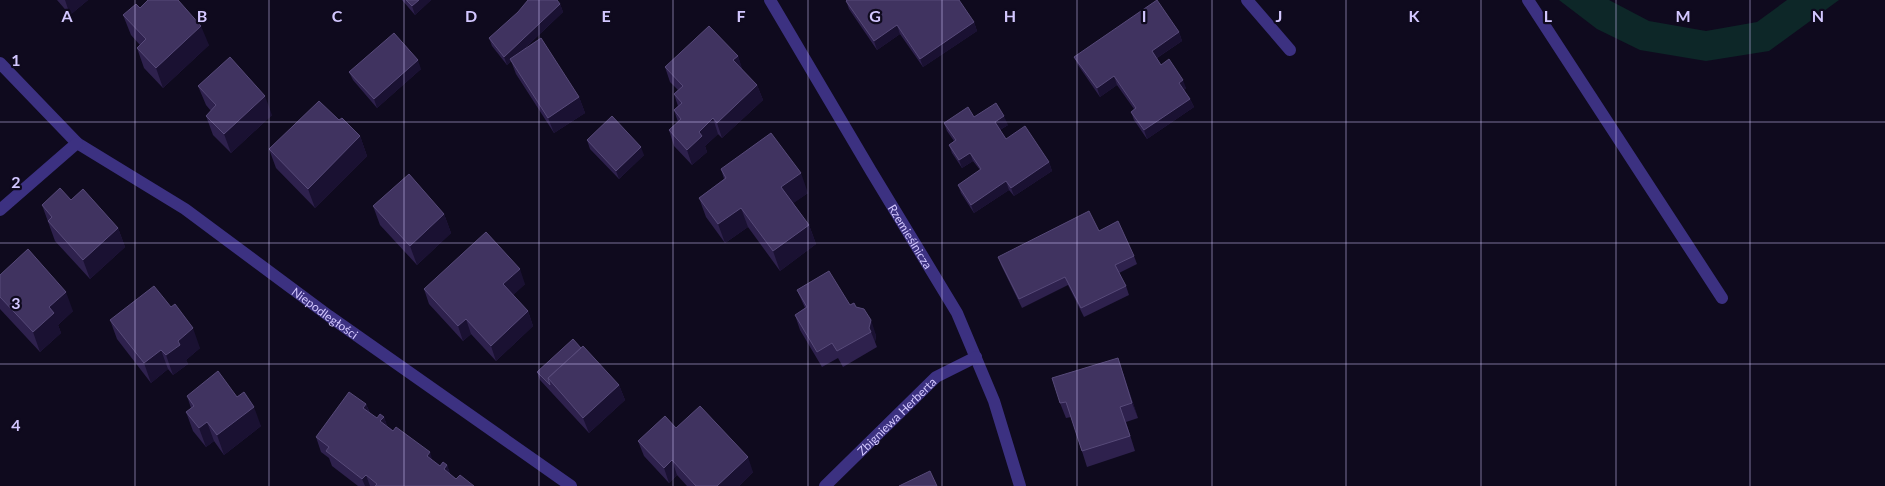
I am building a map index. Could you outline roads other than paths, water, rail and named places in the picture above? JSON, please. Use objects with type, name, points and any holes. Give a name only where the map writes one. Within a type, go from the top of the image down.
[{"type":"street","name":"Rzemieślnicza","points":[[770,0],[871,172],[957,313],[994,401],[1020,486]]},
{"type":"street","points":[[1247,0],[1290,50]]},
{"type":"street","points":[[1528,0],[1722,298]]},
{"type":"street","name":"Niepodległości","points":[[0,62],[77,143],[185,209],[329,316],[571,486]]},
{"type":"street","points":[[0,210],[77,143]]},
{"type":"street","name":"Zbigniewa Herberta","points":[[825,486],[936,377],[976,357]]}]
